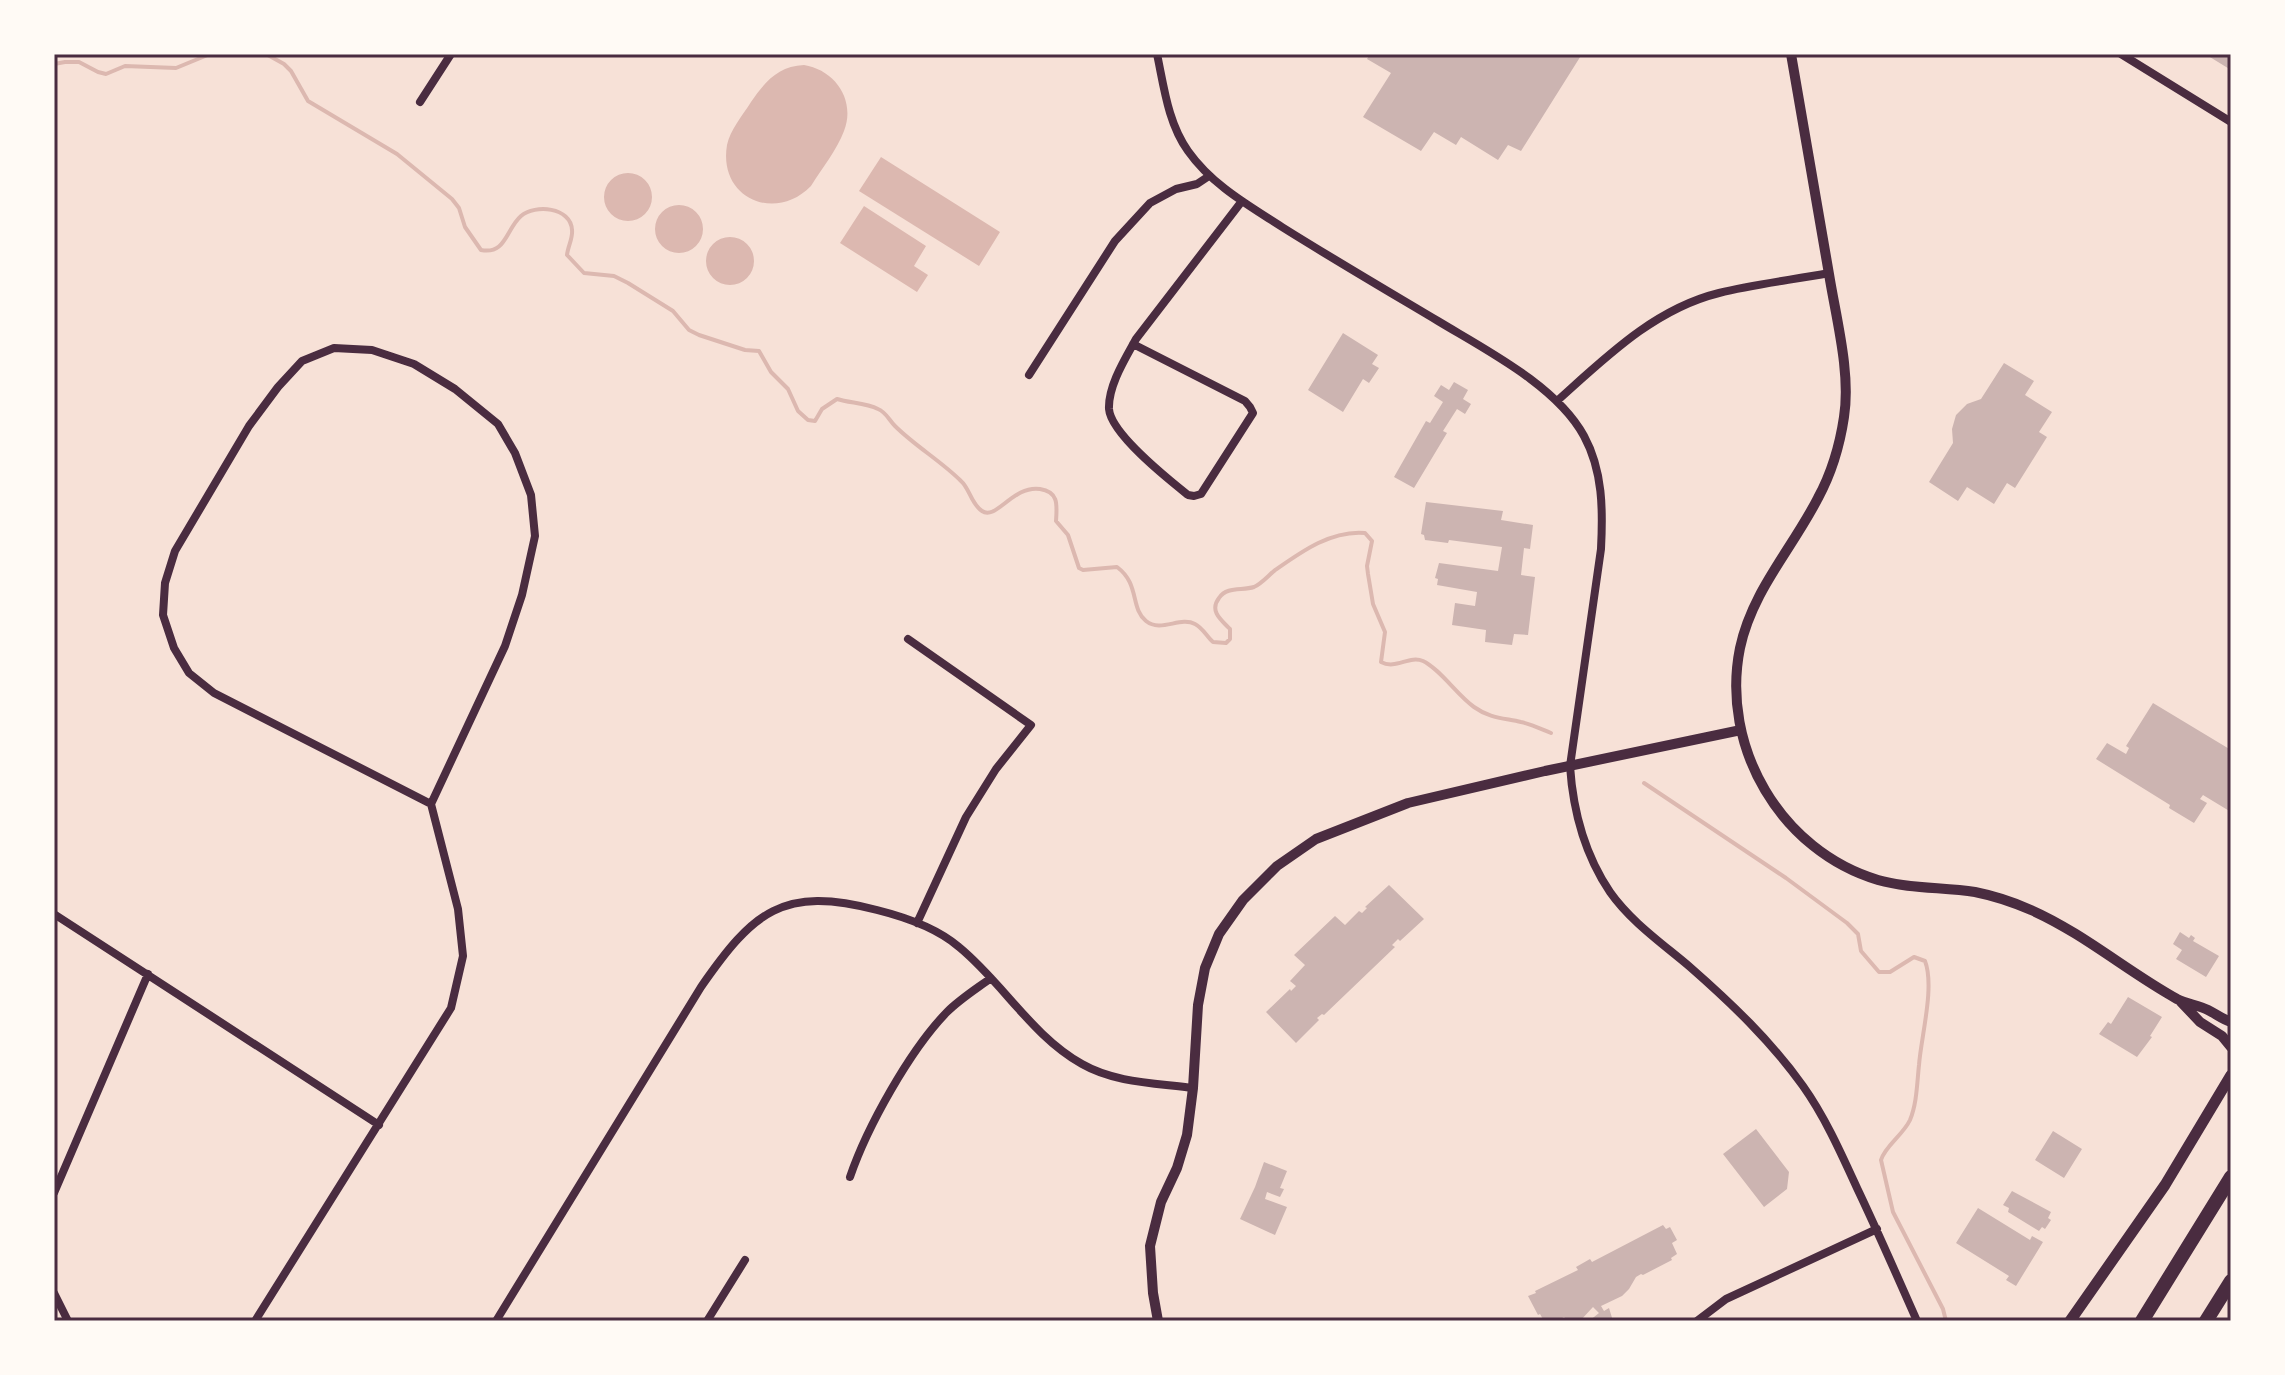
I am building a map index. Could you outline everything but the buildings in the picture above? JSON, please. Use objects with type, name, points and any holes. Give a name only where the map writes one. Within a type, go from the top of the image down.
[{"type":"highway","points":[[2142,1321],[2231,1177]]},
{"type":"highway","points":[[2206,1321],[2231,1281]]},
{"type":"main road","points":[[2070,1321],[2165,1185],[2228,1080]]},
{"type":"street","points":[[420,102],[451,54]]},
{"type":"street","points":[[1157,54],[1169,111],[1180,140],[1209,176],[1242,201],[1538,385],[1557,401],[1583,434],[1596,462],[1603,519],[1570,766],[1583,836],[1612,894],[1638,923],[1725,998],[1796,1077],[1839,1149],[1917,1321]]},
{"type":"street","points":[[1791,54],[1844,360],[1845,415],[1835,456],[1819,497],[1758,594],[1744,631],[1737,670],[1738,715],[1761,785],[1789,824],[1842,866],[1881,881],[1972,892],[2018,904],[2065,929],[2180,1000],[2231,1022]]},
{"type":"street","points":[[2121,54],[2231,122]]},
{"type":"street","points":[[1029,375],[1124,231],[1150,203],[1209,176]]},
{"type":"street","points":[[1133,344],[1245,401],[1253,413],[1201,494],[1188,495],[1123,436],[1113,424],[1109,409],[1111,393],[1133,344],[1242,201]]},
{"type":"street","points":[[1557,401],[1609,354],[1647,326],[1682,307],[1718,293],[1829,273]]},
{"type":"street","points":[[255,1321],[451,1008],[463,956],[458,909],[431,804],[505,646],[518,608],[535,536],[531,495],[515,453],[498,424],[455,389],[414,364],[372,350],[334,348],[302,361],[249,426],[175,551],[165,583],[163,615],[174,648],[189,673],[214,693],[431,804]]},
{"type":"street","points":[[908,639],[1031,725],[996,769],[973,805],[917,923]]},
{"type":"street","points":[[1158,1321],[1150,1246],[1161,1202],[1177,1168],[1187,1135],[1198,1005],[1205,968],[1219,934],[1243,900],[1277,866],[1316,839],[1408,803],[1741,730]]},
{"type":"street","points":[[496,1321],[726,950],[754,923],[776,910],[810,900],[852,903],[917,923],[958,946],[1040,1031],[1081,1064],[1111,1076],[1193,1088]]},
{"type":"street","points":[[54,914],[379,1125]]},
{"type":"street","points":[[54,1193],[148,974]]},
{"type":"street","points":[[850,1177],[872,1128],[918,1049],[948,1012],[991,978]]},
{"type":"street","points":[[2180,1000],[2200,1022],[2222,1036],[2231,1047]]},
{"type":"street","points":[[2228,1080],[2231,1069]]},
{"type":"street","points":[[1697,1321],[1726,1299],[1877,1229]]},
{"type":"street","points":[[707,1321],[745,1260]]},
{"type":"street","points":[[54,1293],[68,1321]]},
{"type":"shaded area","points":[[804,65],[825,73],[840,88],[847,108],[844,131],[811,186],[797,197],[781,203],[752,199],[740,191],[731,179],[727,163],[729,139],[767,82],[787,68]]},
{"type":"shaded area","points":[[881,157],[1000,232],[979,266],[859,191]]},
{"type":"shaded area","points":[[628,173],[645,180],[652,197],[645,214],[628,221],[611,214],[604,197],[611,180]]},
{"type":"shaded area","points":[[679,205],[696,212],[703,229],[696,246],[679,253],[662,246],[655,229],[662,212]]},
{"type":"shaded area","points":[[864,206],[926,246],[914,266],[928,275],[917,292],[840,243]]},
{"type":"shaded area","points":[[730,237],[747,244],[754,261],[747,278],[730,285],[713,278],[706,261],[713,244]]},
{"type":"waterway","points":[[54,64],[79,62],[106,74],[125,66],[176,68],[210,54]]},
{"type":"waterway","points":[[266,54],[291,71],[308,101],[397,154],[452,199],[459,208],[465,227],[481,250],[489,251],[501,245],[516,221],[527,212],[543,209],[559,212],[566,216],[572,230],[567,255],[584,273],[614,276],[628,283],[673,311],[689,330],[699,335],[745,350],[759,351],[771,372],[788,389],[798,411],[808,420],[815,421],[822,409],[837,399],[881,410],[903,433],[961,481],[975,504],[987,513],[1030,489],[1051,493],[1056,505],[1056,521],[1068,535],[1079,568],[1117,567],[1129,581],[1138,609],[1146,621],[1158,625],[1189,622],[1200,628],[1213,642],[1226,643],[1230,639],[1230,629],[1217,615],[1215,607],[1222,594],[1257,586],[1295,557],[1328,539],[1365,533],[1372,541],[1367,566],[1373,604],[1385,632],[1381,662],[1423,661],[1480,711],[1551,733]]},
{"type":"waterway","points":[[1644,783],[1786,878],[1847,923],[1858,934],[1861,951],[1879,972],[1890,972],[1914,957],[1925,961],[1928,998],[1914,1107],[1907,1125],[1881,1160],[1893,1212],[1943,1309],[1946,1321]]}]
